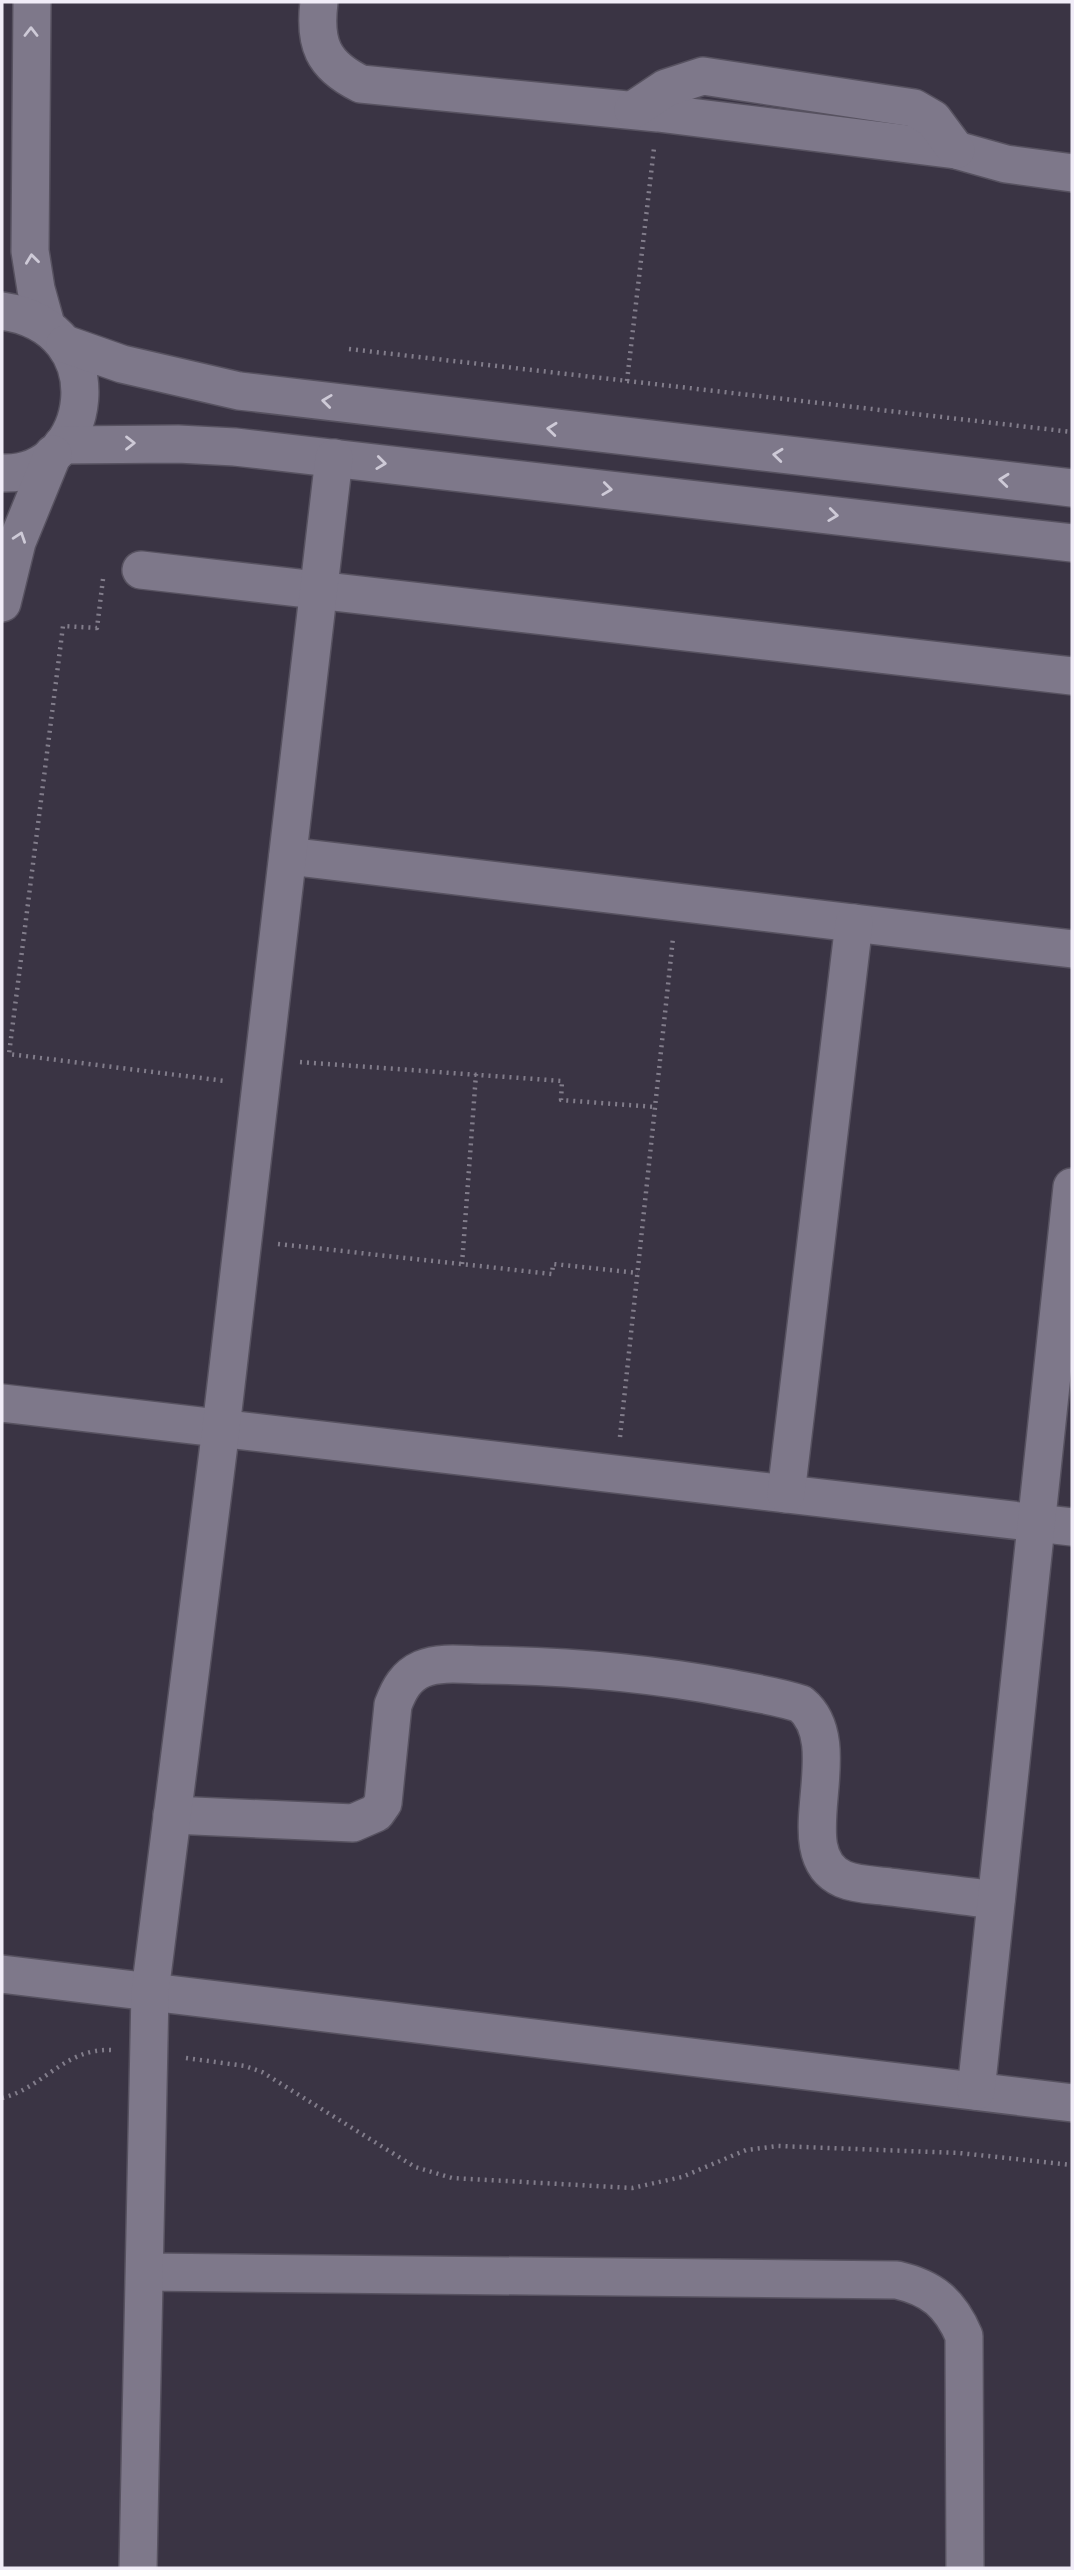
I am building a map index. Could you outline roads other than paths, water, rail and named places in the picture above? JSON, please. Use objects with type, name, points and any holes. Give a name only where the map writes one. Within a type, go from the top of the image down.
[{"type":"street","points":[[2,603],[17,542],[57,450],[75,422],[81,395],[78,369],[56,335],[36,289],[30,251],[32,2]]},
{"type":"street","points":[[319,2],[316,29],[321,47],[330,63],[344,76],[361,84],[645,111],[956,150],[1006,164],[1072,173]]},
{"type":"street","points":[[2,311],[22,314],[56,335],[180,379],[239,391],[1072,488]]},
{"type":"street","points":[[2,473],[33,467],[57,450],[178,444],[334,458],[1072,543]]},
{"type":"street","points":[[138,2568],[150,1992],[221,1429],[334,458]]},
{"type":"street","points":[[141,570],[1072,676]]},
{"type":"street","points":[[288,856],[1072,949]]},
{"type":"street","points":[[786,1494],[854,923]]},
{"type":"street","points":[[976,2091],[1072,1187]]},
{"type":"street","points":[[2,1403],[1072,1527]]},
{"type":"street","points":[[172,1815],[353,1823],[365,1820],[383,1803],[393,1704],[398,1689],[409,1676],[423,1668],[440,1665],[610,1671],[694,1682],[801,1704],[811,1713],[822,1735],[817,1840],[824,1863],[832,1872],[854,1882],[996,1900]]},
{"type":"street","points":[[2,1974],[1072,2103]]},
{"type":"street","points":[[145,2272],[897,2280],[915,2284],[932,2291],[946,2304],[964,2336],[965,2568]]}]
